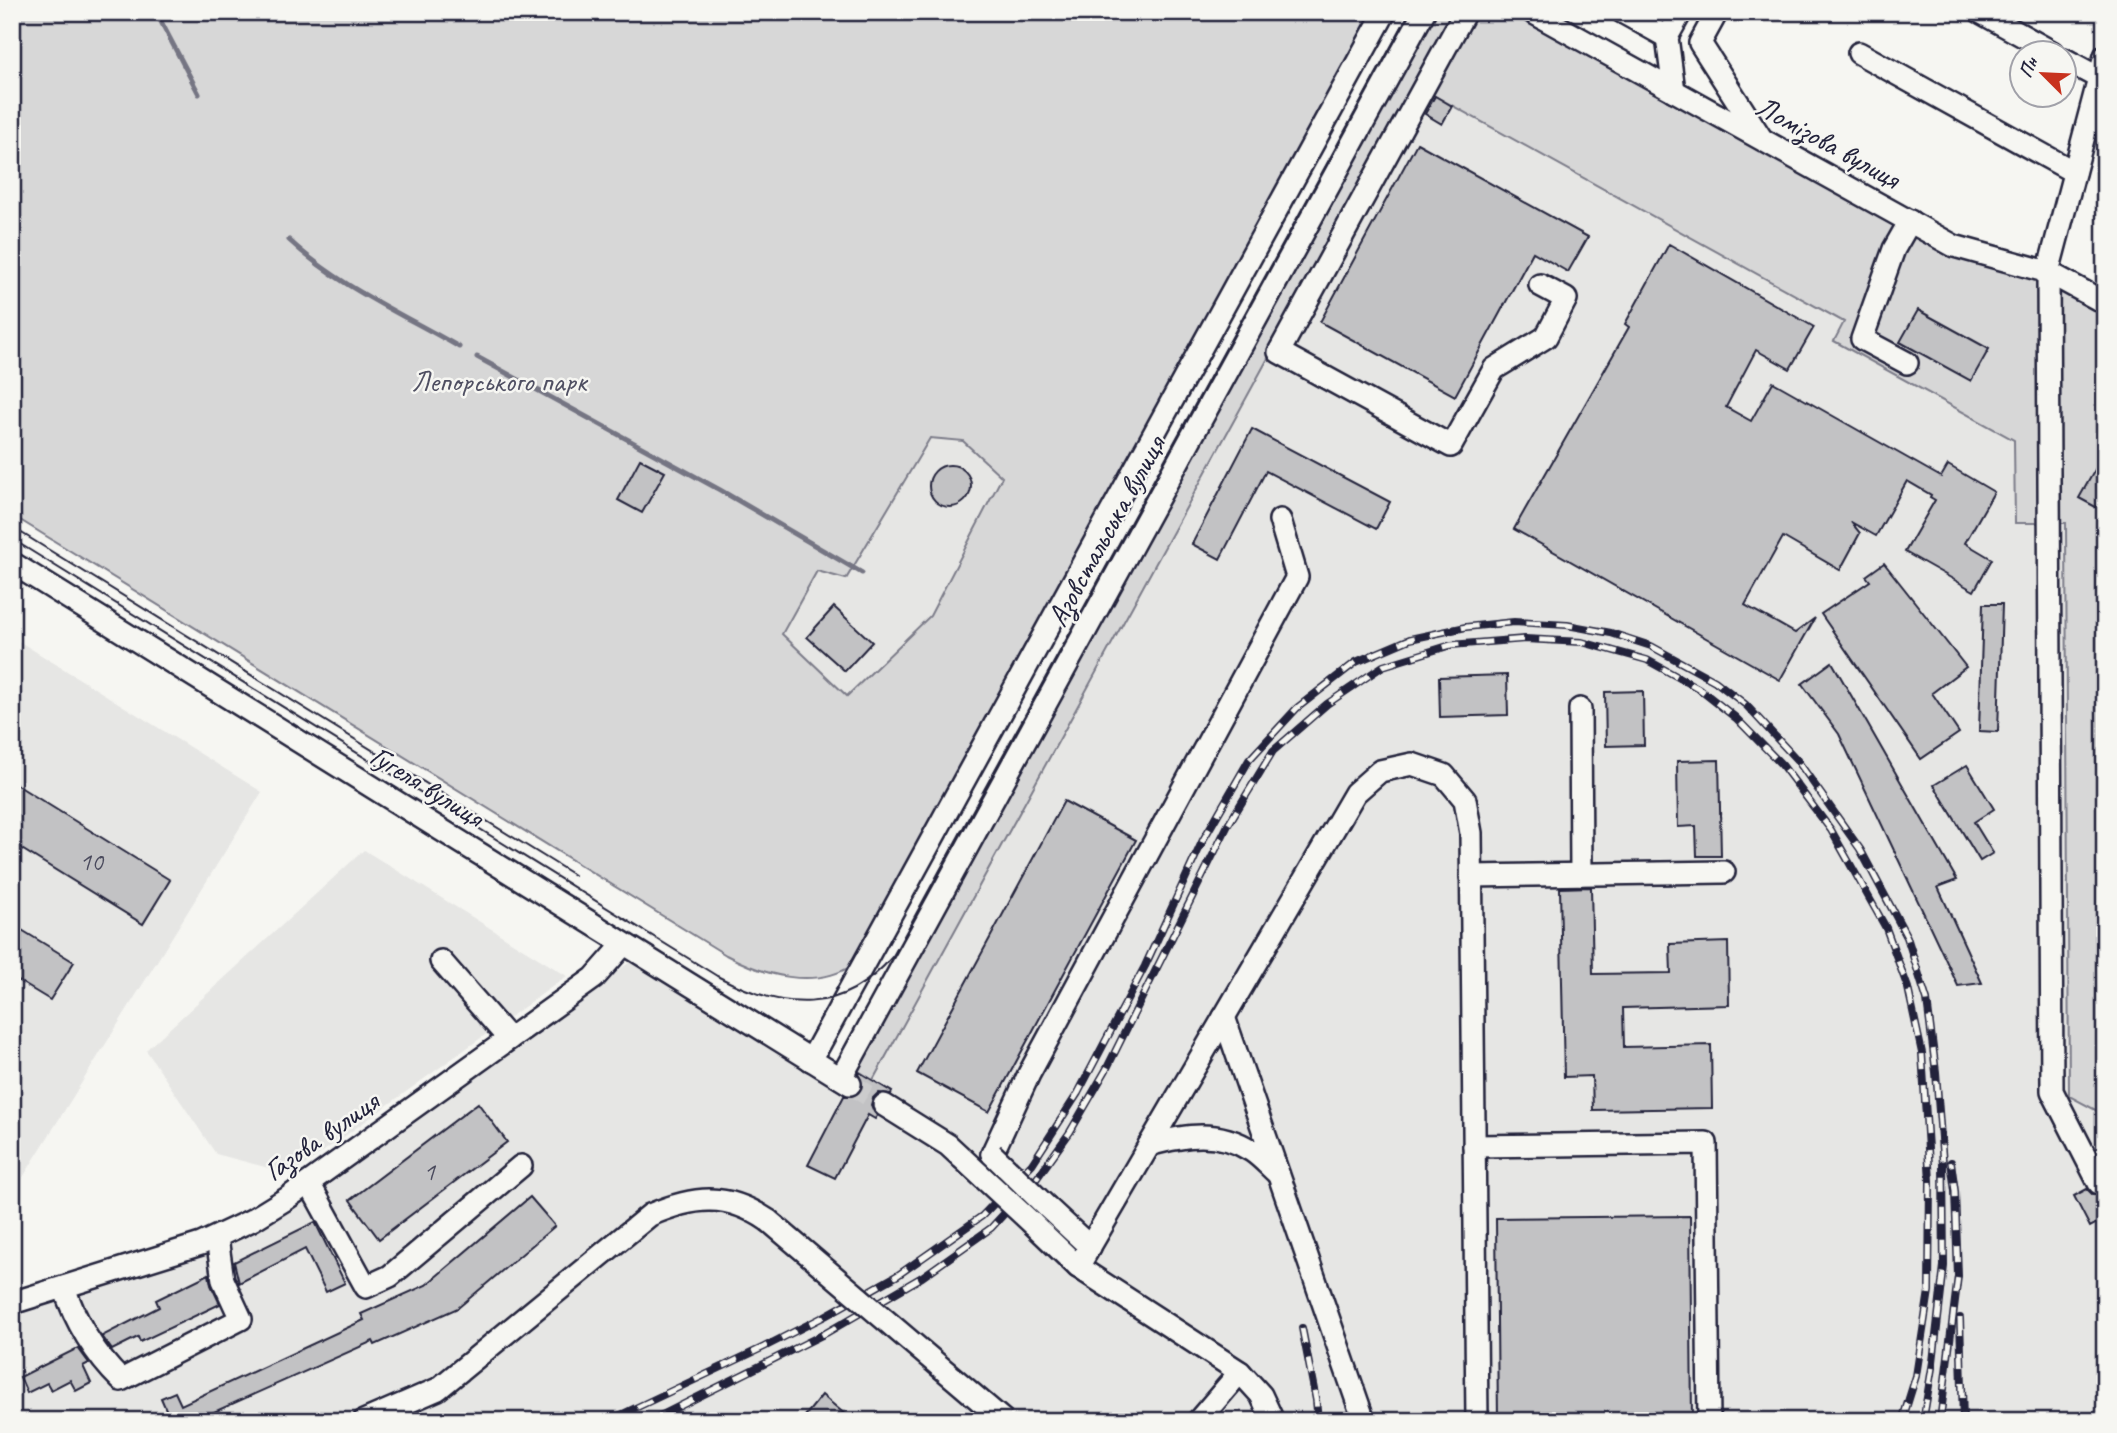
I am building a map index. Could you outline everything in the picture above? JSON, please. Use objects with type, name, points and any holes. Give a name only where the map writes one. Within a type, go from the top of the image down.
[{"type":"street","name":"Азовстальська вулиця","points":[[811,1060],[1385,12]]},
{"type":"street","name":"Азовстальська вулиця","points":[[845,1081],[1424,12]]},
{"type":"street","points":[[1465,12],[1279,352],[1451,446],[1494,369],[1546,337],[1566,299],[1540,285]]},
{"type":"street","points":[[1622,12],[1667,37]]},
{"type":"street","points":[[1674,91],[1667,37],[1681,12]]},
{"type":"street","points":[[1717,12],[1700,43],[1762,140]]},
{"type":"street","points":[[1980,12],[2027,38]]},
{"type":"street","name":"Ломізова вулиця","points":[[1546,16],[1674,91],[1954,246],[2048,272],[2105,303]]},
{"type":"street","points":[[1859,53],[2074,172]]},
{"type":"street","points":[[2099,1183],[2052,1091],[2048,272],[2105,57]]},
{"type":"street","points":[[2078,67],[2099,78]]},
{"type":"street","points":[[1907,363],[1861,339],[1894,250],[1910,221]]},
{"type":"street","points":[[1090,1247],[992,1154],[1029,1074],[1297,577],[1280,520]]},
{"type":"street","name":"Гугеля вулиця","points":[[12,563],[845,1081]]},
{"type":"street","points":[[1580,709],[1581,874]]},
{"type":"street","points":[[1078,1267],[1355,793],[1380,771],[1412,764],[1444,775],[1465,800],[1471,833],[1477,1421]]},
{"type":"street","points":[[1471,876],[1724,872]]},
{"type":"street","name":"Газова вулиця","points":[[12,1303],[217,1237],[252,1220],[309,1183],[594,978],[624,944]]},
{"type":"street","points":[[441,961],[509,1039]]},
{"type":"street","points":[[1224,1017],[1364,1421]]},
{"type":"street","points":[[884,1105],[948,1145],[1078,1267],[1240,1371],[1261,1395],[1273,1421]]},
{"type":"street","points":[[1149,1145],[1183,1136],[1218,1137],[1251,1151],[1278,1174]]},
{"type":"street","points":[[1474,1146],[1706,1143],[1709,1421]]},
{"type":"street","points":[[309,1183],[366,1287],[390,1276],[521,1166]]},
{"type":"street","points":[[364,1421],[438,1389],[650,1215],[679,1202],[711,1199],[736,1203],[769,1221],[1004,1421]]},
{"type":"street","points":[[65,1287],[70,1304],[102,1362],[121,1380],[241,1319],[223,1280],[217,1237]]},
{"type":"street","points":[[1198,1421],[1240,1371]]},
{"type":"shaded area","points":[[1417,86],[1844,322],[1835,341],[2014,440],[2015,523],[2066,522],[2069,1095],[2105,1115],[2105,1421],[12,1421],[12,1312],[292,1206],[634,959],[846,1091],[857,1070],[873,1080]]},
{"type":"shaded area","points":[[930,438],[963,441],[1003,478],[930,616],[847,696],[782,634],[817,570],[846,578]]},
{"type":"shaded area","points":[[12,637],[262,792],[12,1195]]},
{"type":"shaded area","points":[[364,850],[567,976],[292,1174],[216,1154],[146,1050]]},
{"type":"green space","name":"Лепорського парк","points":[[12,12],[1374,12],[853,965],[838,973],[822,977],[789,977],[756,969],[726,955],[12,515]],"holes":[[[930,438],[963,441],[1002,477],[930,616],[847,696],[782,634],[817,571],[846,579]]]},
{"type":"green space","points":[[1435,12],[1516,12],[1950,253],[2049,282],[2105,313],[2105,1115],[2069,1096],[2066,523],[2015,523],[2014,440],[1834,341],[1844,322],[1417,86],[873,1080],[857,1070]]},
{"type":"building","points":[[1435,96],[1452,106],[1442,124],[1425,114]]},
{"type":"building","points":[[1417,143],[1588,237],[1568,272],[1533,252],[1455,396],[1320,322]]},
{"type":"building","points":[[1669,244],[1814,327],[1790,369],[1756,350],[1726,407],[1751,421],[1773,382],[1941,477],[1948,465],[1994,492],[1965,543],[1992,559],[1974,591],[1905,552],[1935,500],[1907,481],[1876,536],[1851,522],[1860,533],[1840,570],[1783,537],[1745,605],[1795,633],[1815,618],[1780,680],[1514,529],[1629,327],[1625,324]]},
{"type":"building","points":[[1918,310],[1989,349],[1971,381],[1900,342]]},
{"type":"building","points":[[1252,429],[1390,502],[1376,529],[1266,471],[1220,559],[1192,544]]},
{"type":"building","points":[[2105,452],[2105,512],[2079,498]]},
{"type":"building","points":[[640,459],[665,472],[642,513],[618,500]]},
{"type":"building","points":[[950,465],[965,471],[971,486],[965,501],[950,507],[935,501],[929,486],[935,471]]},
{"type":"building","points":[[1884,563],[1966,667],[1932,693],[1959,733],[1921,759],[1821,614],[1870,581],[1866,576]]},
{"type":"building","points":[[1983,604],[2002,604],[1998,732],[1979,731]]},
{"type":"building","points":[[834,607],[872,642],[845,671],[807,637]]},
{"type":"building","points":[[1832,662],[1957,880],[1938,887],[1982,983],[1958,986],[1839,734],[1802,684]]},
{"type":"building","points":[[1507,675],[1508,715],[1440,717],[1439,677]]},
{"type":"building","points":[[1643,691],[1644,745],[1606,746],[1605,692]]},
{"type":"building","points":[[1719,760],[1721,856],[1697,856],[1696,826],[1678,827],[1677,761]]},
{"type":"building","points":[[1967,765],[1994,809],[1974,822],[1993,853],[1980,861],[1934,785]]},
{"type":"building","points":[[12,782],[170,880],[143,924],[12,843]]},
{"type":"building","points":[[1064,801],[1136,840],[989,1112],[917,1073]]},
{"type":"building","points":[[1591,887],[1593,974],[1671,973],[1670,944],[1728,942],[1729,1005],[1623,1008],[1624,1047],[1711,1045],[1712,1108],[1593,1110],[1592,1076],[1564,1077],[1560,888]]},
{"type":"building","points":[[12,924],[74,962],[50,1000],[12,977]]},
{"type":"building","points":[[859,1072],[892,1092],[878,1093],[873,1098],[871,1105],[877,1116],[875,1119],[868,1115],[835,1178],[808,1165],[844,1096],[856,1096],[861,1090],[863,1084]]},
{"type":"building","points":[[478,1103],[507,1142],[379,1239],[350,1200]]},
{"type":"building","points":[[2087,1189],[2092,1194],[2105,1195],[2105,1219],[2090,1227],[2074,1196]]},
{"type":"building","points":[[530,1197],[555,1226],[458,1308],[375,1345],[373,1341],[194,1421],[171,1421],[161,1398],[175,1392],[181,1405],[364,1320],[361,1314],[426,1285]]},
{"type":"building","points":[[1690,1216],[1692,1421],[1498,1421],[1496,1218]]},
{"type":"building","points":[[315,1222],[345,1283],[326,1292],[305,1249],[239,1283],[234,1262]]},
{"type":"building","points":[[209,1274],[220,1304],[140,1342],[138,1337],[112,1350],[102,1336],[159,1307],[156,1300]]},
{"type":"building","points":[[78,1348],[89,1363],[83,1366],[91,1383],[76,1391],[70,1380],[51,1390],[47,1383],[27,1393],[20,1377]]},
{"type":"building","points":[[822,1395],[853,1421],[801,1421]]},
{"type":"waterway","points":[[156,12],[199,94]]},
{"type":"waterway","points":[[289,240],[349,285],[459,347]]},
{"type":"waterway","points":[[477,357],[720,490],[862,573]]},
{"type":"tunnel","points":[[850,1084],[884,1105]]},
{"type":"tram line","points":[[12,539],[717,976],[741,988],[788,1001],[811,1002],[832,998],[874,976],[893,956],[1410,12]]},
{"type":"tram line","points":[[12,527],[574,875]]},
{"type":"railway","points":[[608,1421],[825,1316],[898,1275],[982,1216],[1032,1164],[1078,1093],[1145,966],[1203,840],[1249,760],[1297,708],[1356,662],[1410,639],[1466,627],[1514,622],[1567,625],[1611,633],[1651,646],[1715,681],[1746,705],[1797,760],[1860,849],[1907,937],[1927,1000],[1943,1164],[1944,1266],[1923,1421]]},
{"type":"railway","points":[[650,1421],[826,1333],[922,1277],[991,1228],[1037,1178],[1070,1132],[1106,1070],[1228,825],[1273,751],[1327,704],[1383,666],[1451,645],[1525,639],[1582,642],[1647,660],[1698,688],[1736,718],[1782,765],[1831,830],[1886,928],[1908,988],[1922,1053],[1930,1181],[1929,1291],[1916,1376],[1902,1421]]},
{"type":"railway","points":[[1940,1421],[1958,1276],[1955,1191],[1951,1162]]},
{"type":"railway","points":[[1960,1318],[1963,1421]]},
{"type":"railway","points":[[1302,1328],[1318,1421]]}]
